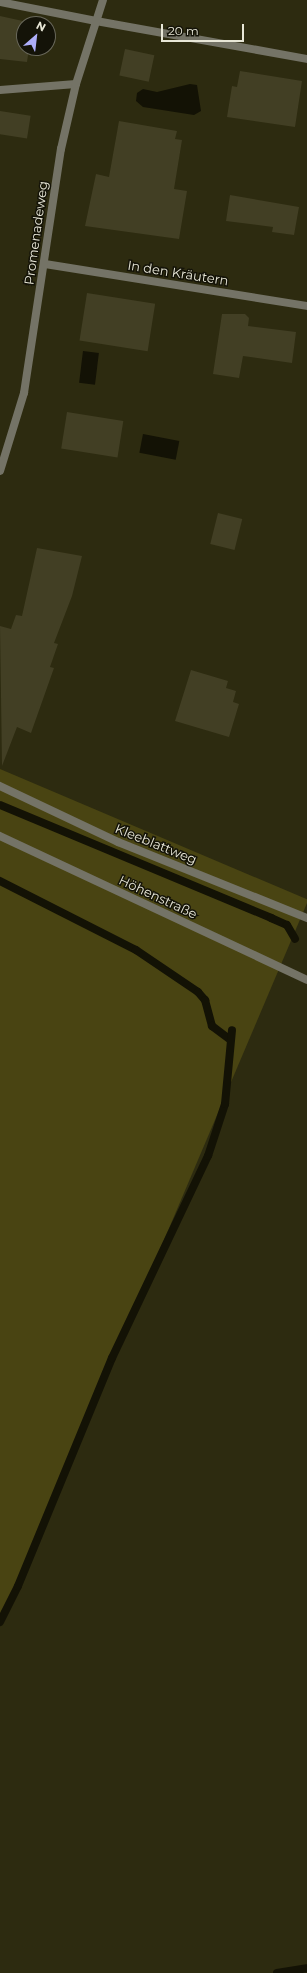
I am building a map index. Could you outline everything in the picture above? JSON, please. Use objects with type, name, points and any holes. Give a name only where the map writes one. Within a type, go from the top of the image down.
[{"type":"street","name":"Promenadeweg","points":[[0,471],[24,394],[45,264],[61,149],[76,84],[103,0]]},
{"type":"street","points":[[0,2],[307,59]]},
{"type":"street","points":[[0,90],[76,84]]},
{"type":"street","name":"In den Kräutern","points":[[45,264],[307,306]]},
{"type":"street","name":"Kleeblattweg","points":[[0,786],[118,842],[307,918]]},
{"type":"street","name":"Höhenstraße","points":[[0,836],[307,980]]},
{"type":"shaded area","points":[[190,84],[197,85],[201,111],[194,115],[143,107],[136,101],[137,93],[143,89],[157,92]]},
{"type":"shaded area","points":[[83,351],[99,353],[95,385],[79,383]]},
{"type":"shaded area","points":[[143,434],[179,441],[176,460],[139,453]]},
{"type":"shaded area","points":[[0,769],[307,899],[307,903],[0,1626]]},
{"type":"building","points":[[0,16],[16,20],[16,56],[28,56],[27,62],[0,59]]},
{"type":"building","points":[[125,49],[154,55],[149,82],[119,75]]},
{"type":"building","points":[[240,71],[302,81],[295,127],[227,117],[232,86],[237,87]]},
{"type":"building","points":[[0,111],[31,116],[27,139],[0,134]]},
{"type":"building","points":[[119,121],[177,131],[175,139],[182,140],[174,189],[187,191],[179,239],[85,226],[96,174],[109,177]]},
{"type":"building","points":[[230,195],[299,207],[294,235],[272,232],[273,227],[226,221]]},
{"type":"building","points":[[87,293],[155,304],[148,351],[79,340]]},
{"type":"building","points":[[222,314],[245,314],[249,318],[248,326],[296,332],[292,363],[243,356],[239,378],[213,374]]},
{"type":"building","points":[[67,412],[123,421],[118,457],[61,449]]},
{"type":"building","points":[[218,513],[242,519],[235,550],[210,544]]},
{"type":"building","points":[[37,548],[82,556],[72,596],[54,643],[58,644],[50,667],[54,668],[31,733],[17,727],[2,766],[0,626],[11,629],[16,615],[22,616]]},
{"type":"building","points":[[191,670],[228,681],[226,688],[236,691],[233,702],[239,704],[229,737],[175,721]]},
{"type":"waterway","points":[[0,805],[287,925],[295,939]]},
{"type":"waterway","points":[[0,881],[136,950],[198,992],[205,1000],[212,1026],[229,1039]]},
{"type":"waterway","points":[[0,1622],[18,1586],[112,1358],[208,1156],[225,1104],[232,1030]]},
{"type":"waterway","points":[[277,1973],[307,1968]]}]
